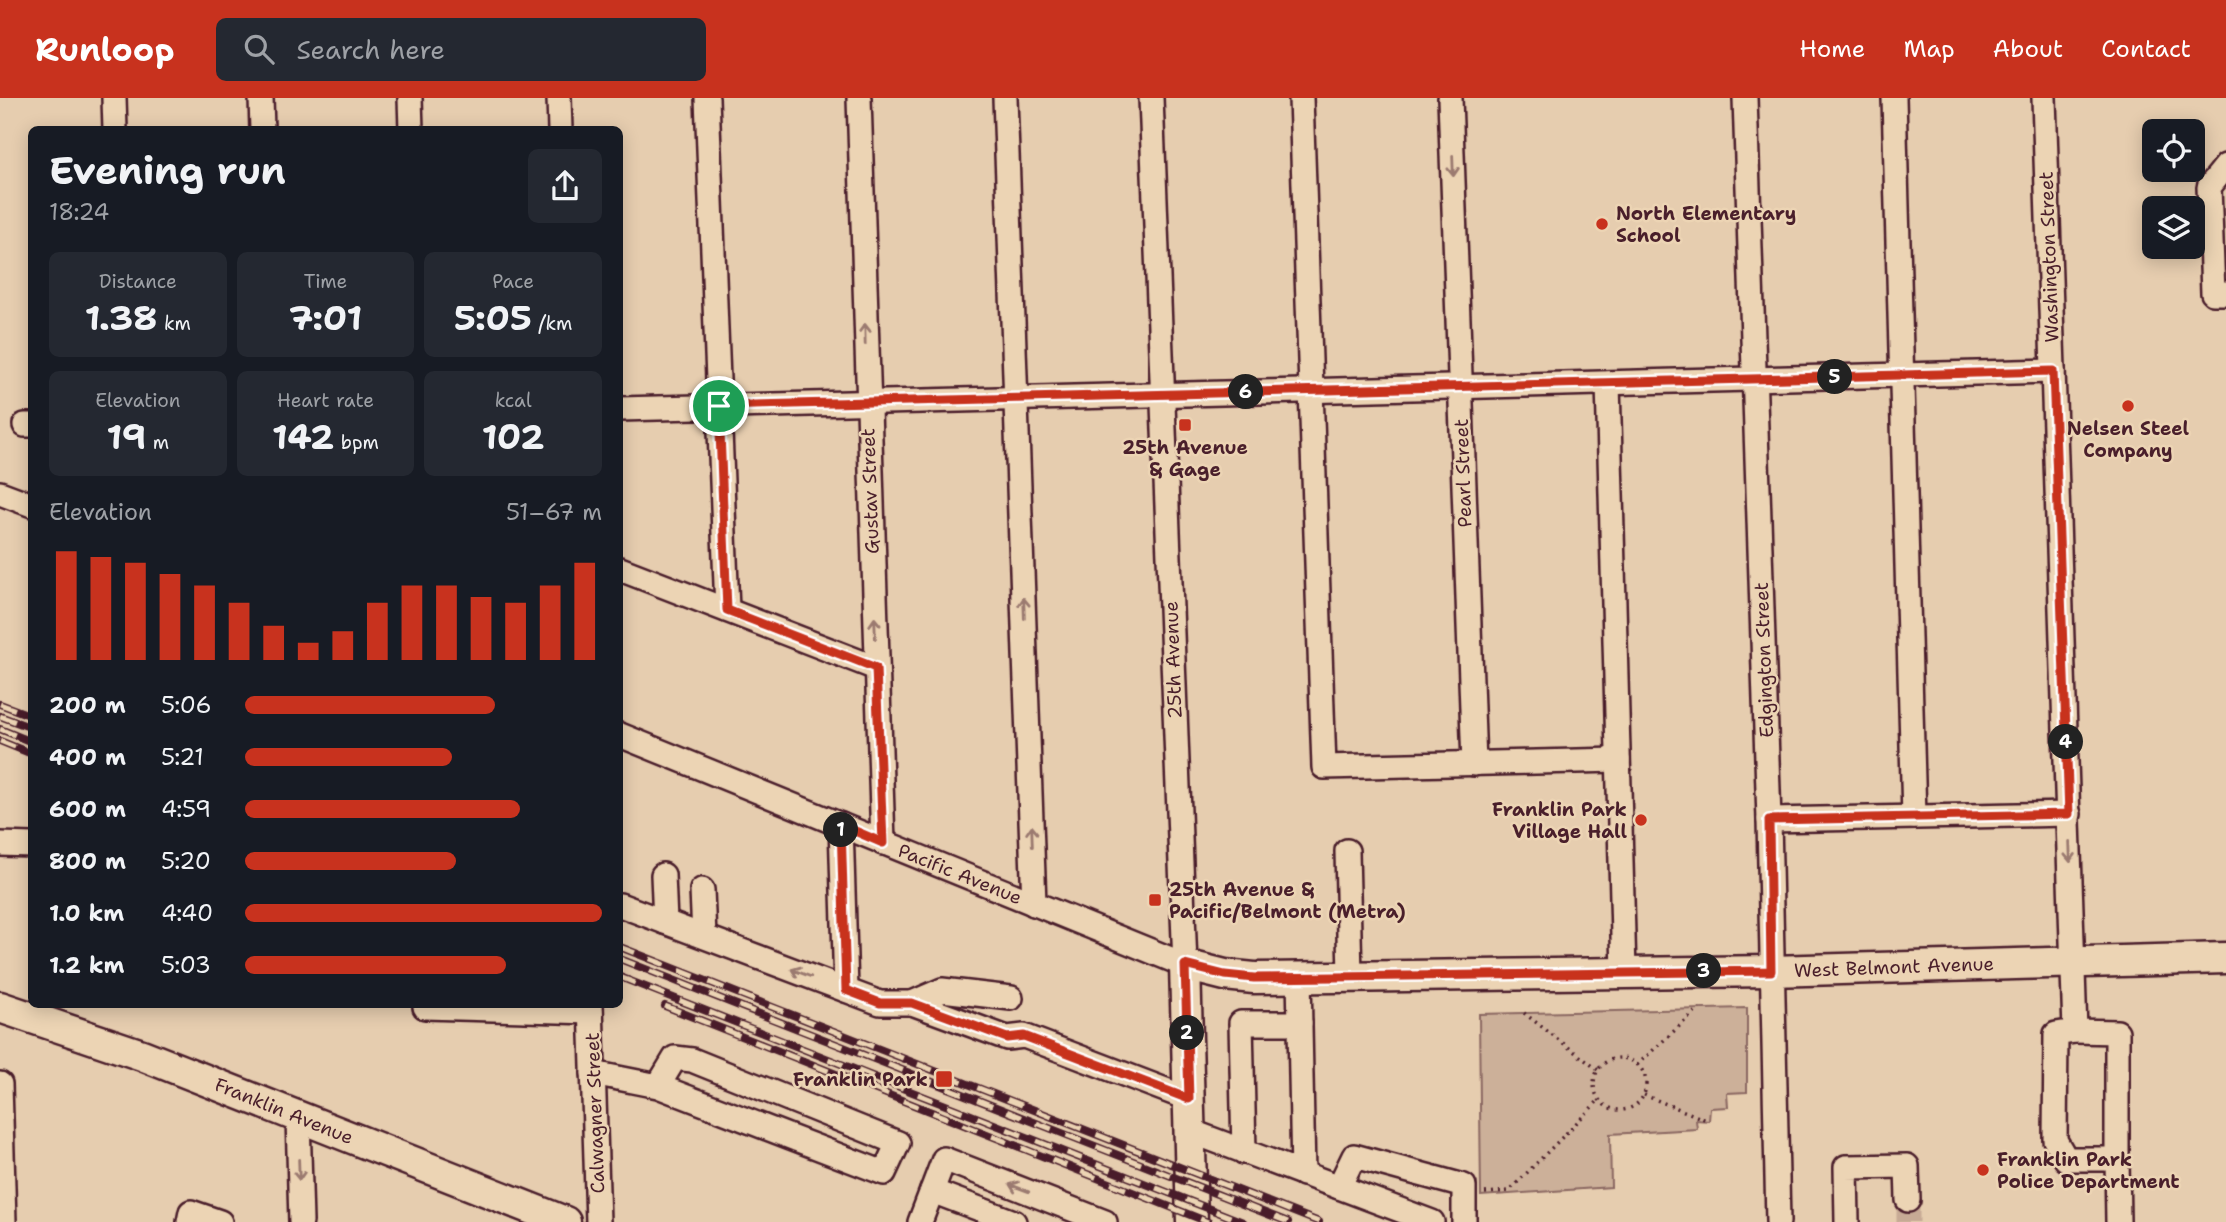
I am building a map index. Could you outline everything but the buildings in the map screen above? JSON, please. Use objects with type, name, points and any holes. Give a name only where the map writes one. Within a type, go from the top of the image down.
[{"type":"main road","name":"West Belmont Avenue","points":[[1185,965],[1225,975],[1299,977],[1771,971],[2226,958]]},
{"type":"main road","name":"25th Avenue","points":[[1185,965],[1192,1222]]},
{"type":"main road","name":"Franklin Avenue","points":[[0,1007],[142,1055],[565,1222]]},
{"type":"street","points":[[114,98],[115,126]]},
{"type":"street","points":[[261,98],[262,126]]},
{"type":"street","points":[[410,98],[411,126]]},
{"type":"street","points":[[559,98],[560,126]]},
{"type":"street","points":[[707,98],[727,610]]},
{"type":"street","name":"Gustav Street","points":[[859,98],[883,843]]},
{"type":"street","points":[[1005,98],[1034,904]]},
{"type":"street","name":"25th Avenue","points":[[1151,98],[1185,965]]},
{"type":"street","points":[[1301,98],[1324,767],[1618,760]]},
{"type":"street","name":"Pearl Street","points":[[1450,98],[1474,764]]},
{"type":"street","name":"Edgington Street","points":[[1745,98],[1769,820],[1778,1222]]},
{"type":"street","points":[[1894,98],[1904,375],[1914,817]]},
{"type":"street","name":"Washington Street","points":[[2044,98],[2076,1031]]},
{"type":"street","points":[[2226,166],[2208,187],[2213,293],[2226,293]]},
{"type":"street","points":[[623,409],[2053,371]]},
{"type":"street","points":[[1608,383],[1624,972]]},
{"type":"street","points":[[0,493],[28,504]]},
{"type":"street","points":[[623,570],[876,668]]},
{"type":"street","name":"Pacific Avenue","points":[[623,736],[1185,965]]},
{"type":"street","points":[[1769,820],[2069,814]]},
{"type":"street","points":[[841,825],[846,990]]},
{"type":"street","points":[[0,844],[28,845]]},
{"type":"street","points":[[1347,851],[1350,976]]},
{"type":"street","points":[[663,876],[665,922]]},
{"type":"street","points":[[702,890],[704,936]]},
{"type":"street","points":[[623,906],[880,1003],[912,1003],[1007,1038],[1024,1036],[1189,1099]]},
{"type":"street","points":[[1299,977],[1303,1174]]},
{"type":"street","points":[[912,1003],[942,990],[1011,998]]},
{"type":"street","name":"Calwagner Street","points":[[591,1008],[598,1222]]},
{"type":"street","points":[[1244,1152],[1241,1023],[1300,1023]]},
{"type":"street","points":[[2117,1159],[2066,1159],[2055,1140],[2056,1034],[2076,1031],[2117,1032],[2118,1222]]},
{"type":"street","points":[[593,1073],[658,1086],[884,1173],[898,1143],[692,1060],[675,1058],[658,1086]]},
{"type":"street","points":[[0,1084],[4,1222]]},
{"type":"street","points":[[298,1118],[301,1222]]},
{"type":"street","points":[[1190,1131],[1432,1222]]},
{"type":"street","points":[[1339,1187],[1354,1156],[1464,1186],[1464,1222]]},
{"type":"street","points":[[920,1222],[944,1159],[1105,1222]]},
{"type":"street","points":[[1846,1222],[1846,1167],[1908,1166],[1908,1200]]},
{"type":"street","points":[[932,1191],[1014,1222]]},
{"type":"street","points":[[189,1222],[191,1212],[219,1222]]},
{"type":"path","points":[[1637,1065],[1699,1008]]},
{"type":"path","points":[[1524,1013],[1598,1070]]},
{"type":"path","points":[[1624,1058],[1637,1065],[1646,1079],[1644,1095],[1638,1103],[1625,1110],[1612,1109],[1599,1100],[1594,1083],[1598,1070],[1615,1059],[1624,1058]]},
{"type":"path","points":[[919,1083],[928,1063]]},
{"type":"path","points":[[1644,1095],[1709,1121]]},
{"type":"path","points":[[1482,1193],[1509,1191],[1599,1100]]},
{"type":"shaded area","points":[[1747,1008],[1747,1092],[1727,1093],[1728,1107],[1710,1108],[1709,1121],[1696,1120],[1697,1129],[1610,1134],[1611,1187],[1481,1196],[1479,1014]]},
{"type":"tunnel","points":[[1908,1200],[1908,1222]]},
{"type":"railway","points":[[0,704],[28,714]]},
{"type":"railway","points":[[0,716],[28,726]]},
{"type":"railway","points":[[0,729],[28,740]]},
{"type":"railway","points":[[0,741],[28,752]]},
{"type":"railway","points":[[623,948],[1319,1222]]},
{"type":"railway","points":[[623,960],[1288,1222]]},
{"type":"railway","points":[[623,978],[1243,1222]]},
{"type":"railway","points":[[665,1006],[1208,1222]]},
{"type":"place","name":"North Elementary School","points":[[1602,224]]},
{"type":"place","name":"Nelsen Steel Company","points":[[2128,406]]},
{"type":"place","name":"25th Avenue & Gage","points":[[1185,425]]},
{"type":"place","name":"Franklin Park Village Hall","points":[[1641,820]]},
{"type":"place","name":"25th Avenue & Pacific/Belmont (Metra)","points":[[1155,900]]},
{"type":"place","name":"Franklin Park","points":[[944,1079]]},
{"type":"place","name":"Franklin Park Police Department","points":[[1983,1170]]},
{"type":"route","points":[[2053,371],[2069,814],[1769,820],[1771,971],[1254,978],[1225,975],[1185,965],[1189,1099],[1142,1084],[1024,1036],[1007,1038],[912,1003],[880,1003],[846,990],[841,825],[883,843],[876,668],[727,610],[719,406],[2053,371]]}]
